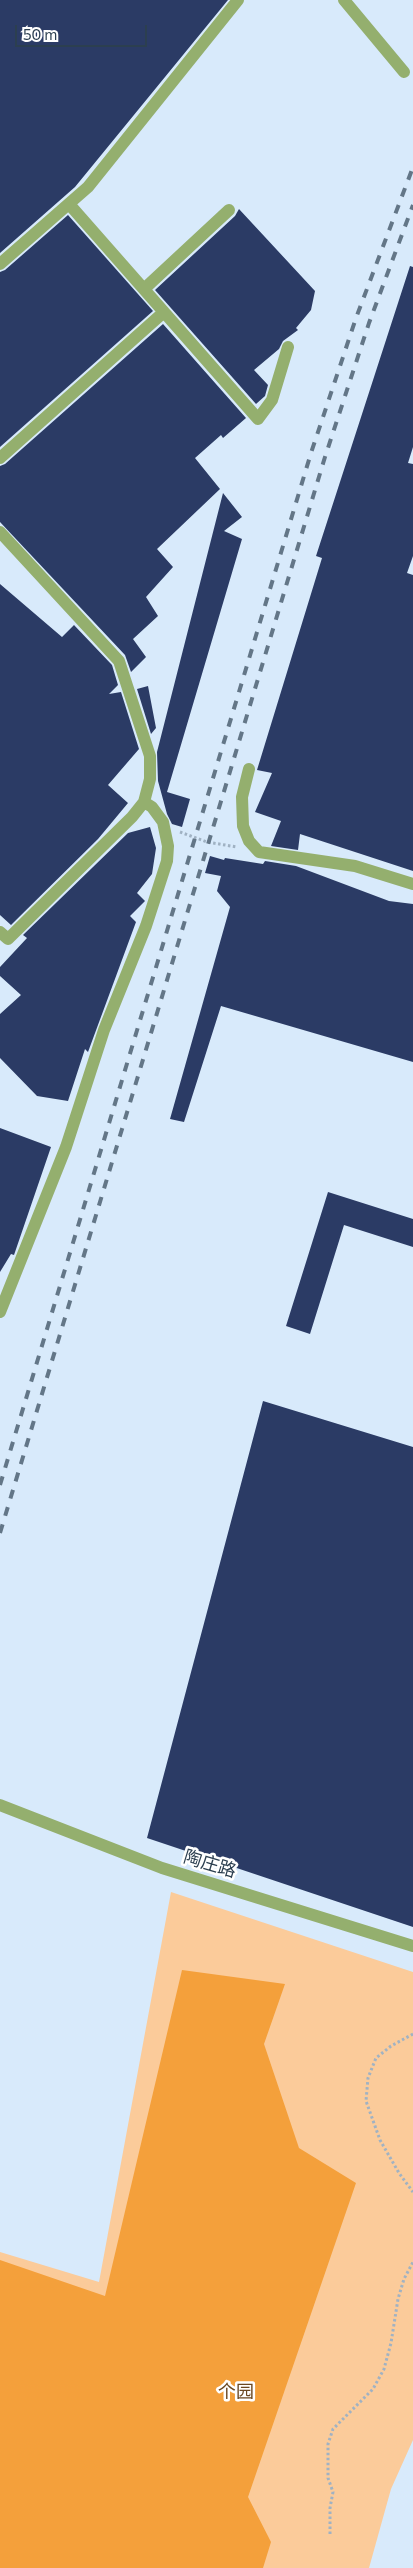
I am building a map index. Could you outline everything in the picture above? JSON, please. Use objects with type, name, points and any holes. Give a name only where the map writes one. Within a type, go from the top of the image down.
[{"type":"street","points":[[0,264],[88,188],[238,0]]},
{"type":"street","points":[[344,0],[404,72]]},
{"type":"street","points":[[69,204],[258,419],[272,400],[288,347]]},
{"type":"street","points":[[144,289],[229,210]]},
{"type":"street","points":[[0,458],[164,312]]},
{"type":"street","points":[[0,532],[119,661],[150,756],[150,779],[144,802],[132,817],[8,939],[0,932]]},
{"type":"street","points":[[249,769],[242,797],[243,826],[249,841],[259,852],[354,866],[413,884]]},
{"type":"street","points":[[0,1312],[66,1147],[104,1030],[146,926],[164,870],[168,846],[163,822],[152,807],[144,802]]},
{"type":"street","name":"陶庄路","points":[[0,1806],[162,1868],[413,1946]]},
{"type":"path","points":[[163,822],[171,829],[208,842],[259,852]]},
{"type":"path","points":[[413,2034],[391,2046],[376,2058],[368,2078],[366,2100],[380,2140],[413,2192]]},
{"type":"path","points":[[330,2534],[330,2508],[333,2492],[328,2478],[328,2444],[333,2429],[373,2389],[384,2369],[391,2343],[398,2299],[404,2279],[413,2262]]},
{"type":"green space","name":"个园","points":[[171,1892],[413,1972],[413,2440],[391,2489],[369,2568],[0,2568],[0,2252],[99,2282]]},
{"type":"green space","points":[[182,1970],[285,1984],[264,2044],[299,2148],[356,2183],[248,2497],[271,2542],[263,2568],[0,2568],[0,2260],[105,2296]]},
{"type":"building","points":[[0,0],[228,0],[75,187],[0,253]]},
{"type":"building","points":[[239,209],[315,291],[311,310],[296,328],[298,330],[283,341],[279,349],[254,370],[268,385],[265,396],[256,404],[155,290],[235,216]]},
{"type":"building","points":[[68,215],[153,311],[0,447],[0,272],[5,270]]},
{"type":"building","points":[[410,266],[413,267],[413,447],[408,463],[413,464],[413,556],[407,573],[413,575],[413,871],[300,834],[298,850],[271,846],[281,821],[255,812],[272,773],[257,770],[322,558],[316,556]]},
{"type":"building","points":[[163,324],[246,418],[223,438],[221,435],[195,458],[220,489],[157,549],[173,567],[146,597],[158,616],[133,639],[146,657],[131,672],[125,655],[0,522],[0,466],[5,464]]},
{"type":"building","points":[[223,493],[242,517],[224,531],[242,539],[167,792],[190,799],[182,827],[172,824],[167,814],[158,781],[157,752]]},
{"type":"building","points":[[0,584],[62,637],[74,625],[112,665],[118,685],[109,694],[121,692],[139,749],[108,785],[128,803],[98,839],[11,925],[0,915]]},
{"type":"building","points":[[148,686],[156,728],[151,734],[137,689]]},
{"type":"building","points":[[150,827],[156,848],[152,874],[137,893],[145,901],[130,916],[136,922],[88,1052],[85,1049],[68,1101],[37,1096],[0,1058],[0,1014],[21,995],[0,976],[0,967],[27,938],[23,935],[128,833]]},
{"type":"building","points":[[210,856],[224,860],[225,858],[263,864],[265,861],[296,866],[389,901],[413,904],[413,1062],[221,1006],[184,1122],[170,1119],[230,907],[217,891],[221,876],[205,873]]},
{"type":"building","points":[[0,1128],[51,1147],[14,1255],[11,1254],[0,1272]]},
{"type":"building","points":[[328,1192],[413,1219],[413,1247],[344,1225],[310,1334],[286,1326]]},
{"type":"building","points":[[263,1401],[413,1447],[413,1927],[147,1838]]},
{"type":"railway","points":[[0,1485],[311,453],[356,318],[413,167]]},
{"type":"railway","points":[[0,1533],[325,457],[369,323],[413,205]]}]
